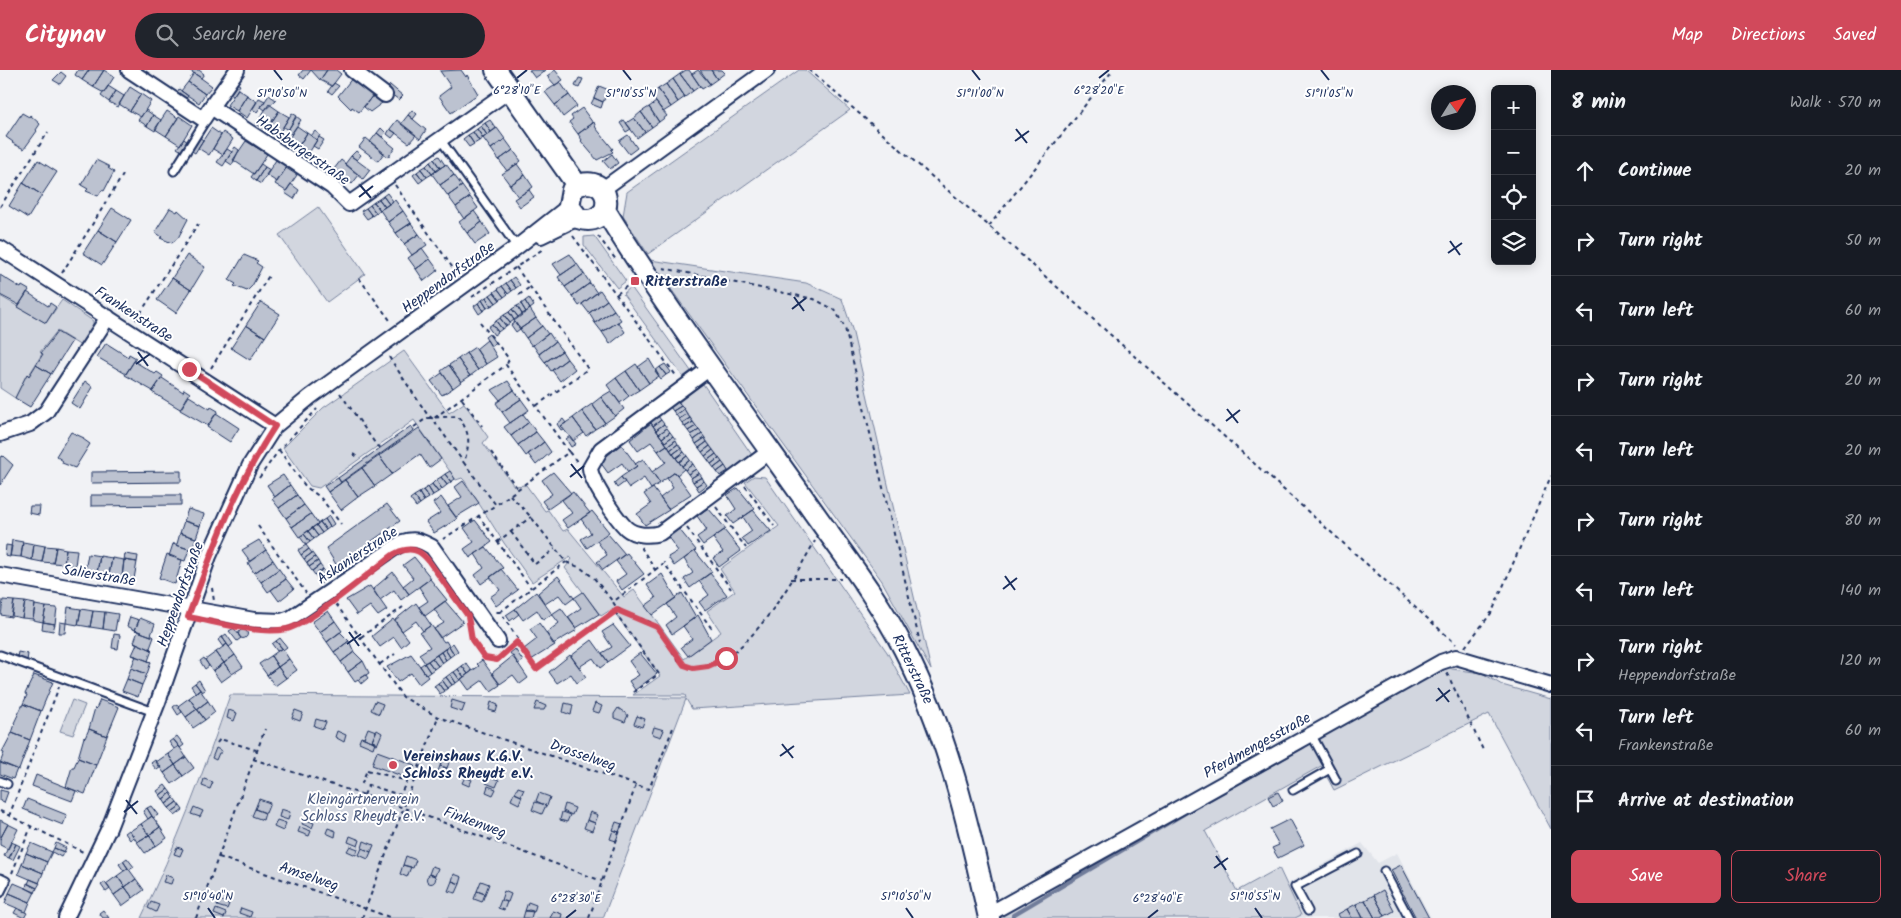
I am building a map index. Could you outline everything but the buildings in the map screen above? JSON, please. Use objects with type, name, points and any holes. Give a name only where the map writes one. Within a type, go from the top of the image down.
[{"type":"main road","points":[[496,70],[577,185]]},
{"type":"main road","points":[[585,220],[568,198],[577,185],[591,182],[602,189]]},
{"type":"main road","name":"Ritterstraße","points":[[602,189],[607,199],[585,220],[641,281],[710,368],[876,601],[917,674],[948,752],[968,824],[989,916]]},
{"type":"street","points":[[129,70],[207,113],[237,70]]},
{"type":"street","points":[[352,70],[385,95]]},
{"type":"street","points":[[602,189],[767,70]]},
{"type":"street","name":"Habsburgerstraße","points":[[207,113],[332,187],[349,204],[510,90]]},
{"type":"street","name":"Heppendorfstraße","points":[[66,918],[109,828],[154,712],[210,556],[234,498],[250,465],[275,426],[310,397],[518,247],[585,220]]},
{"type":"street","name":"Frankenstraße","points":[[0,248],[204,378],[275,426]]},
{"type":"street","points":[[0,434],[30,424],[46,412],[108,316]]},
{"type":"street","points":[[710,368],[601,449],[590,468],[594,484],[627,529],[646,535],[654,534],[668,527],[770,451]]},
{"type":"street","name":"Askanierstraße","points":[[192,609],[254,620],[282,621],[291,618],[403,542],[412,539],[432,547],[498,641]]},
{"type":"street","name":"Salierstraße","points":[[0,575],[192,609]]},
{"type":"street","points":[[1458,654],[1551,685]]},
{"type":"street","name":"Pferdmengesstraße","points":[[989,916],[1311,734],[1458,654]]},
{"type":"lane","points":[[174,171],[204,123],[207,113]]},
{"type":"lane","points":[[440,138],[518,247]]},
{"type":"lane","points":[[0,655],[154,712]]},
{"type":"lane","points":[[1311,734],[1336,780]]},
{"type":"lane","points":[[1293,790],[1330,769]]},
{"type":"lane","points":[[1308,911],[1295,887],[1358,854]]},
{"type":"lane","points":[[1384,871],[1409,918]]},
{"type":"lane","points":[[0,894],[3,880]]},
{"type":"path","points":[[809,70],[989,226],[1454,640],[1458,654]]},
{"type":"path","points":[[989,226],[1113,70]]},
{"type":"path","points":[[0,206],[48,132]]},
{"type":"path","points":[[56,284],[123,175]]},
{"type":"path","points":[[388,175],[466,286]]},
{"type":"path","points":[[621,266],[585,220],[570,232],[680,381]]},
{"type":"path","points":[[129,330],[198,224]]},
{"type":"path","points":[[465,302],[547,247]]},
{"type":"path","points":[[516,266],[588,369],[536,406]]},
{"type":"path","points":[[617,294],[632,282],[641,281],[655,267],[814,299],[835,310],[846,328],[920,645]]},
{"type":"path","points":[[204,378],[270,274]]},
{"type":"path","points":[[359,278],[399,333]]},
{"type":"path","points":[[519,295],[530,287]]},
{"type":"path","points":[[433,419],[506,365],[509,359],[480,322]]},
{"type":"path","points":[[396,352],[388,357],[427,414],[433,419],[496,505]]},
{"type":"path","points":[[506,365],[582,467]]},
{"type":"path","points":[[333,397],[347,388]]},
{"type":"path","points":[[340,392],[377,446],[383,450]]},
{"type":"path","points":[[462,399],[482,426]]},
{"type":"path","points":[[256,483],[279,450],[319,407]]},
{"type":"path","points":[[414,427],[427,418],[458,416],[468,430],[469,444],[464,463]]},
{"type":"path","points":[[279,450],[306,487],[320,497],[341,524]]},
{"type":"path","points":[[491,452],[517,488]]},
{"type":"path","points":[[439,542],[496,505],[569,452]]},
{"type":"path","points":[[353,454],[359,458]]},
{"type":"path","points":[[1458,654],[1492,612],[1551,476]]},
{"type":"path","points":[[742,482],[774,526]]},
{"type":"path","points":[[510,495],[531,517],[566,562],[581,568],[594,578],[613,602],[616,611],[659,674],[632,694]]},
{"type":"path","points":[[713,503],[746,548]]},
{"type":"path","points":[[478,515],[531,588]]},
{"type":"path","points":[[497,542],[531,517]]},
{"type":"path","points":[[684,524],[731,589]]},
{"type":"path","points":[[258,526],[309,596]]},
{"type":"path","points":[[511,532],[534,564],[555,549]]},
{"type":"path","points":[[616,611],[657,627],[684,665],[693,668],[708,666],[726,658],[759,629],[816,539],[822,547]]},
{"type":"path","points":[[641,547],[655,570]]},
{"type":"path","points":[[491,612],[500,612],[566,562]]},
{"type":"path","points":[[613,602],[664,563],[712,629]]},
{"type":"path","points":[[791,579],[844,578],[838,571]]},
{"type":"path","points":[[213,584],[214,602],[220,606]]},
{"type":"path","name":"Drosselweg","points":[[334,600],[403,696],[438,717],[636,785]]},
{"type":"path","points":[[361,637],[403,607]]},
{"type":"path","points":[[500,612],[516,634],[517,642],[536,669],[616,611]]},
{"type":"path","points":[[471,624],[472,640],[485,658],[489,660],[497,660],[517,642]]},
{"type":"path","points":[[380,664],[395,654]]},
{"type":"path","points":[[1441,662],[1483,750]]},
{"type":"path","points":[[9,816],[62,678]]},
{"type":"path","points":[[362,918],[438,717]]},
{"type":"path","points":[[589,918],[636,785],[649,789],[672,728]]},
{"type":"path","points":[[196,918],[265,729]]},
{"type":"path","points":[[217,743],[220,739],[257,750]]},
{"type":"path","name":"Finkenweg","points":[[254,759],[404,808],[602,881]]},
{"type":"path","points":[[367,770],[407,781],[400,796],[368,786],[362,783],[367,770]]},
{"type":"path","points":[[364,795],[368,786]]},
{"type":"path","points":[[404,787],[411,789]]},
{"type":"path","points":[[0,811],[95,857]]},
{"type":"path","points":[[3,880],[11,874],[31,827]]},
{"type":"path","name":"Amselweg","points":[[219,857],[392,918]]},
{"type":"shaded area","points":[[1362,843],[1378,863],[1397,853],[1431,918],[1295,918],[1301,914],[1287,884]]},
{"type":"green space","points":[[799,70],[805,70],[850,110],[648,254],[623,216],[627,192]]},
{"type":"green space","points":[[318,207],[365,274],[327,302],[279,235]]},
{"type":"green space","points":[[594,236],[626,281],[617,288],[584,245],[584,237]]},
{"type":"green space","points":[[650,260],[806,283],[842,299],[852,329],[931,670],[882,581]]},
{"type":"green space","points":[[631,287],[691,371],[683,377],[623,294]]},
{"type":"green space","points":[[0,296],[46,323],[62,300],[93,321],[93,327],[81,346],[57,331],[40,352],[42,354],[29,375],[27,374],[15,398],[0,388]]},
{"type":"green space","name":"Kleingärtnerverein Schloss Rheydt e.V.","points":[[404,351],[449,413],[464,403],[488,437],[483,443],[514,486],[526,485],[545,511],[548,510],[563,531],[568,529],[624,597],[634,590],[684,659],[721,632],[707,611],[735,591],[720,569],[779,526],[745,482],[754,476],[765,477],[887,652],[910,695],[692,709],[686,699],[603,918],[141,918],[189,808],[230,695],[686,698],[685,695],[633,695],[660,676],[612,609],[601,616],[565,568],[572,559],[570,557],[532,582],[504,543],[464,480],[462,478],[456,480],[414,420],[319,488],[310,486],[283,448],[323,408]]},
{"type":"green space","points":[[703,384],[752,455],[729,472],[679,402]]},
{"type":"green space","points":[[1441,662],[1452,669],[1482,673],[1502,685],[1551,699],[1551,829],[1489,714],[1334,790],[1321,766],[1205,831],[1237,891],[1279,868],[1301,915],[1295,918],[1001,918],[999,908]]},
{"type":"green space","points":[[72,700],[85,705],[73,735],[60,731]]},
{"type":"waterway","points":[[1013,918],[1013,915],[1187,812],[1303,747]]},
{"type":"place","name":"Ritterstraße","points":[[635,281]]},
{"type":"place","name":"Vereinshaus K.G.V. Schloss Rheydt e.V.","points":[[393,765]]},
{"type":"route","points":[[189,369],[275,426],[250,465],[234,498],[188,617],[266,630],[287,629],[299,624],[334,600],[395,554],[405,550],[413,550],[421,553],[428,560],[468,616],[471,624],[472,640],[485,658],[489,660],[497,660],[517,642],[536,669],[617,610],[657,627],[684,665],[693,668],[708,666],[726,658]]}]
